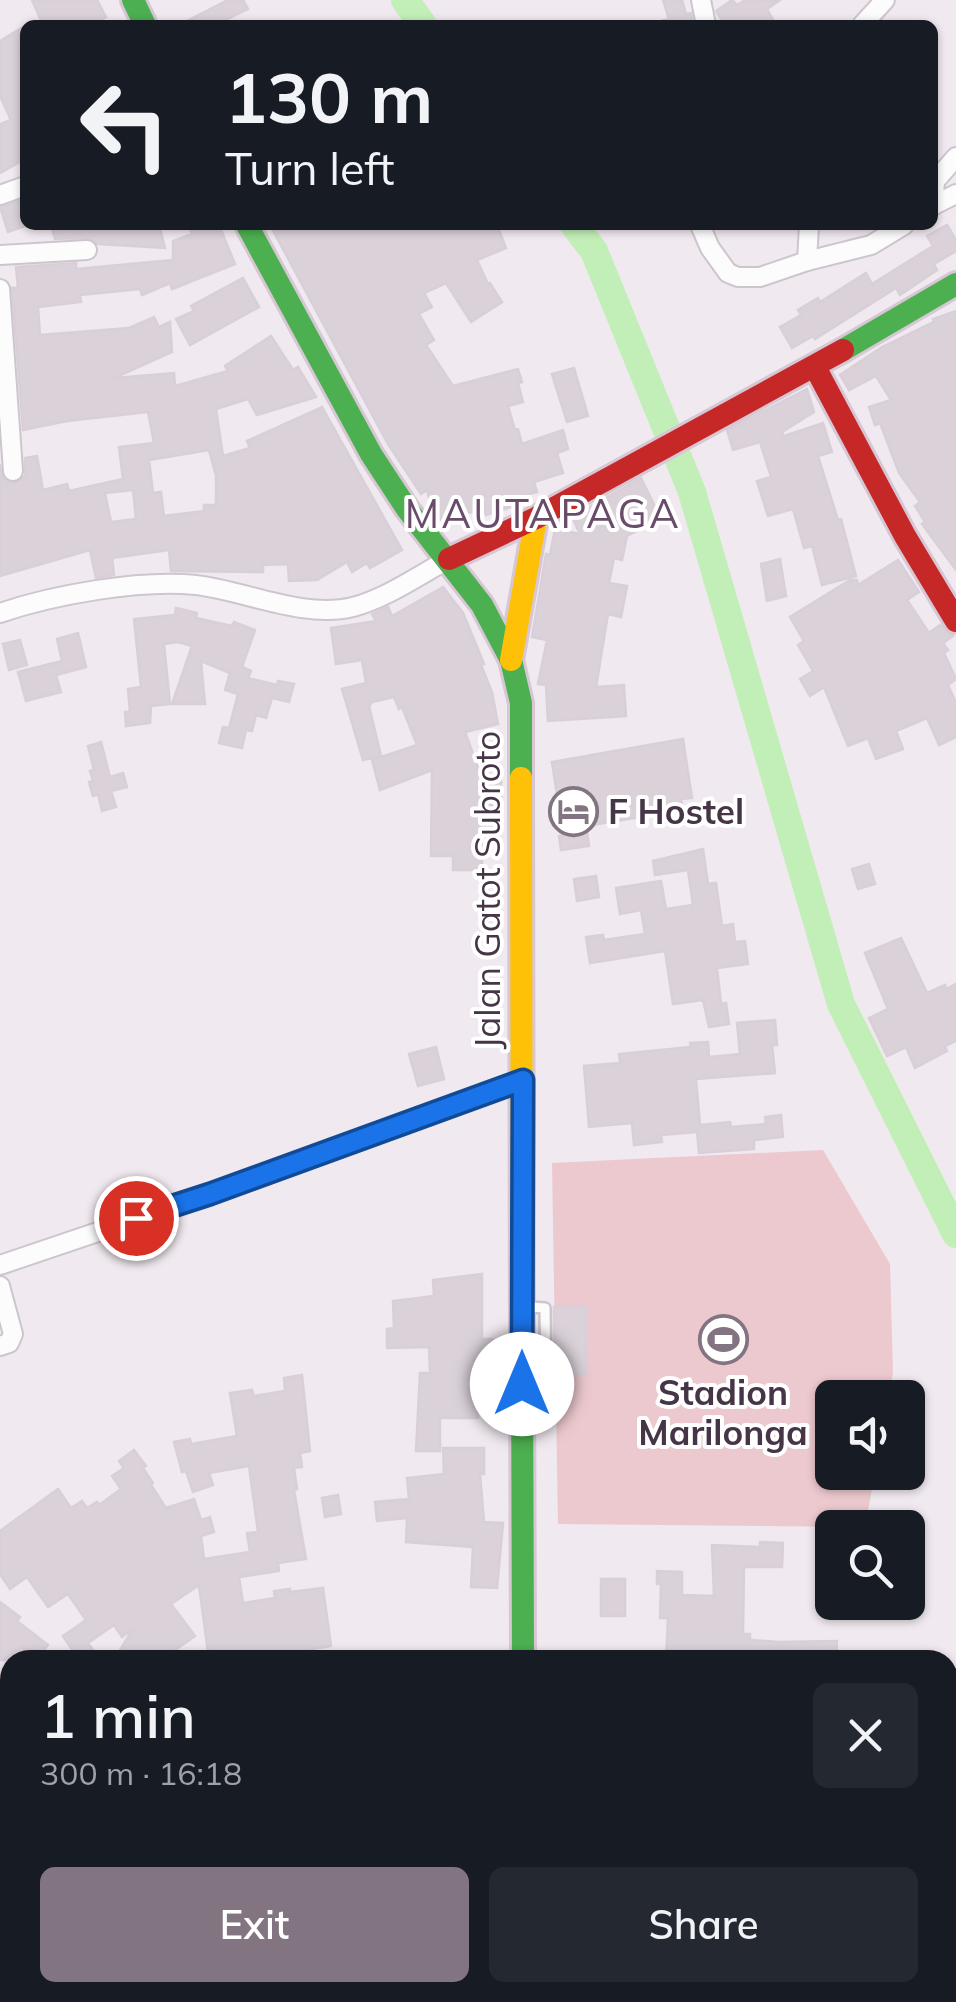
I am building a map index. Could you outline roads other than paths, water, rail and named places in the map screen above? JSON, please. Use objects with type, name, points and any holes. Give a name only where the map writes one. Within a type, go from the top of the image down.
[{"type":"main road","points":[[250,230],[371,454],[407,509],[482,604],[512,660]]},
{"type":"main road","points":[[449,559],[536,518],[815,367],[956,284]]},
{"type":"main road","points":[[815,367],[956,621]]},
{"type":"main road","points":[[512,660],[536,518]]},
{"type":"main road","name":"Jalan Gatot Subroto","points":[[512,660],[521,703],[523,1650]]},
{"type":"street","points":[[867,20],[885,0]]},
{"type":"street","points":[[938,178],[956,158]]},
{"type":"street","points":[[702,230],[718,262],[738,277],[760,277],[871,245],[896,230]]},
{"type":"street","points":[[806,261],[809,230]]},
{"type":"street","points":[[0,255],[87,250]]},
{"type":"street","points":[[0,290],[13,472]]},
{"type":"street","points":[[0,613],[49,600],[168,583],[232,590],[334,610],[381,596],[449,559]]},
{"type":"street","points":[[0,1265],[210,1194],[523,1080]]},
{"type":"street","points":[[0,1286],[13,1334],[9,1343],[0,1346]]},
{"type":"waterway","points":[[405,0],[419,20]]},
{"type":"waterway","points":[[578,230],[594,251],[692,492],[841,1004],[956,1234]]},
{"type":"place","name":"F Hostel","points":[[573,811]]},
{"type":"place","name":"Stadion Marilonga","points":[[723,1340]]},
{"type":"district","name":"MAUTAPAGA","points":[[543,513]]}]
